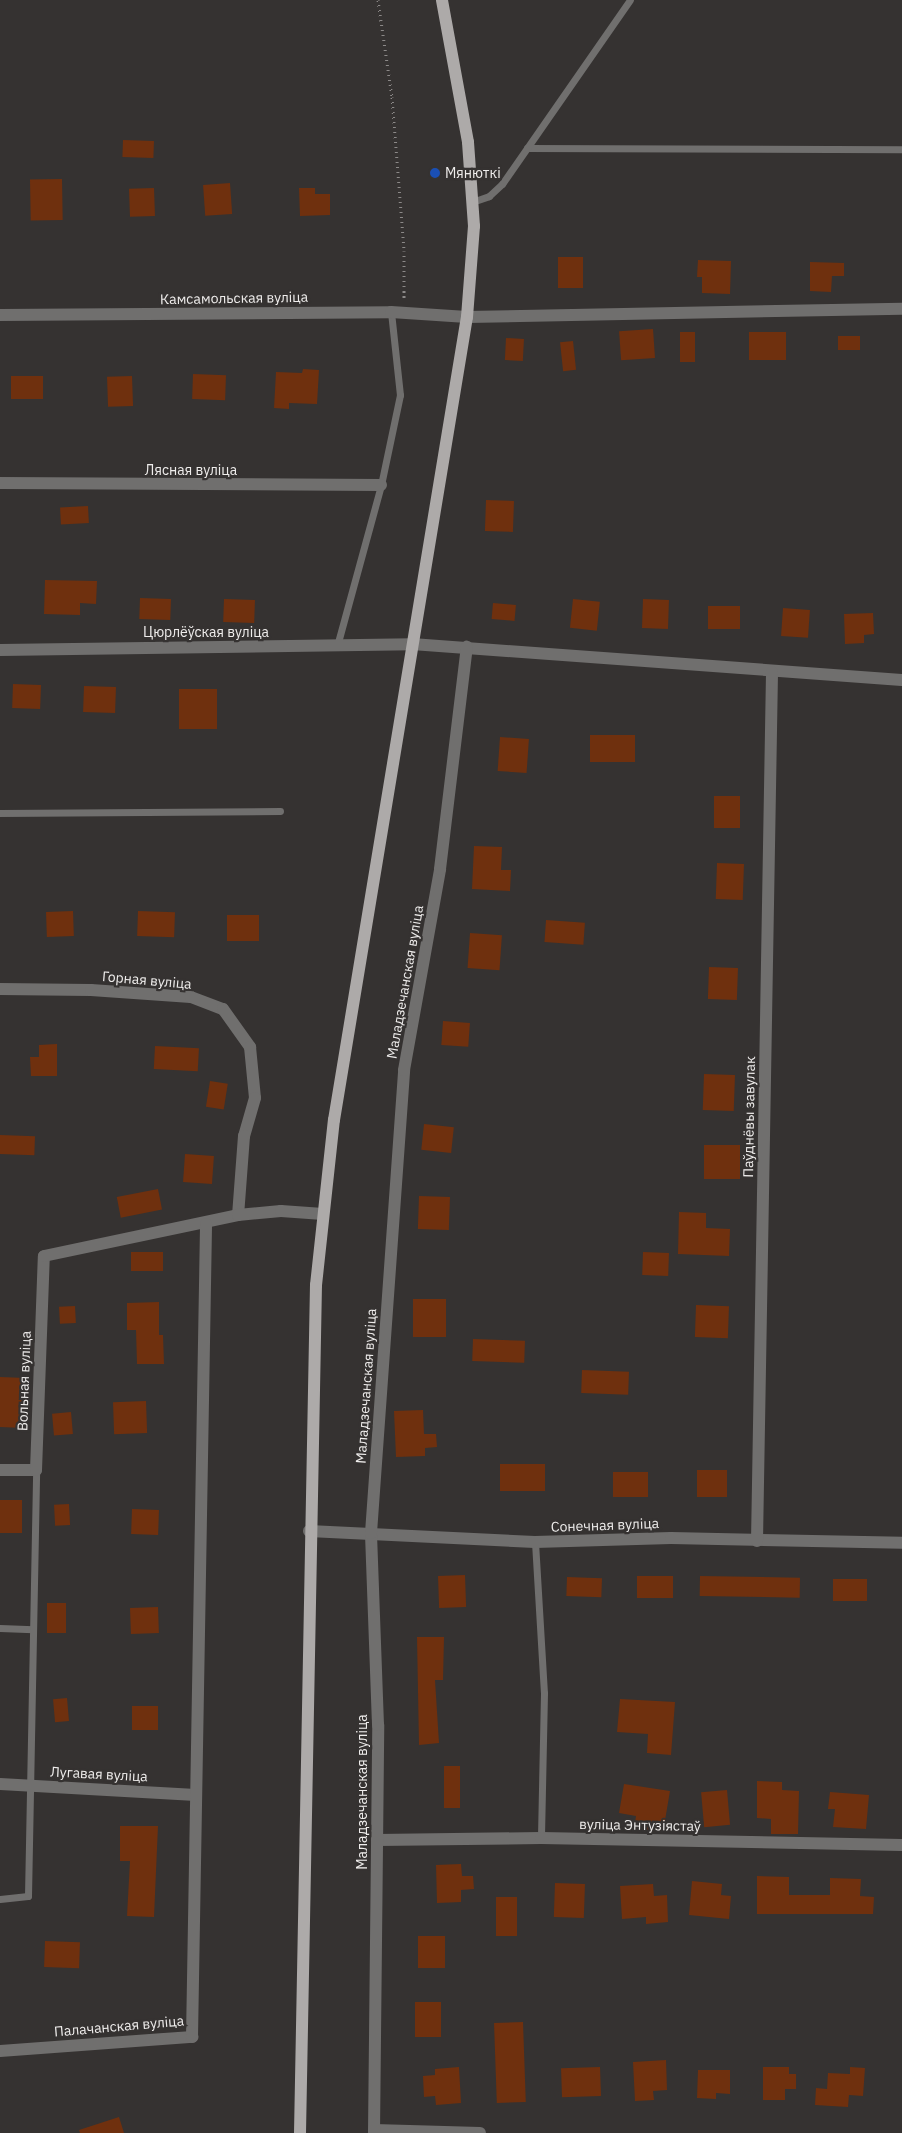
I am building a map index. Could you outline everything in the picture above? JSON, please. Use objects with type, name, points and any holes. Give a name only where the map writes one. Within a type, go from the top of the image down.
[{"type":"main road","points":[[300,2133],[309,1532],[316,1285],[334,1120],[467,317],[474,226],[468,142],[442,0]]},
{"type":"street","name":"Камсамольская вуліца","points":[[0,316],[397,312],[467,317],[902,309]]},
{"type":"street","name":"Лясная вуліца","points":[[0,483],[381,485]]},
{"type":"street","name":"Цюрлёўская вуліца","points":[[0,650],[337,647],[412,644],[772,672],[902,680]]},
{"type":"street","name":"Маладзечанская вуліца","points":[[374,2132],[378,1725],[371,1534],[404,1070],[440,869],[467,647]]},
{"type":"street","name":"Паўднёвы завулак","points":[[756,1541],[772,672]]},
{"type":"street","name":"Горная вуліца","points":[[0,989],[91,990],[192,997],[223,1009],[250,1047],[255,1098],[244,1136],[238,1215]]},
{"type":"street","points":[[196,1795],[206,1224],[238,1215],[281,1211],[323,1214]]},
{"type":"street","name":"Вольная вуліца","points":[[36,1470],[44,1256],[117,1239],[206,1224]]},
{"type":"street","points":[[0,1470],[36,1470]]},
{"type":"street","name":"Сонечная вуліца","points":[[309,1532],[535,1542],[671,1538],[902,1543]]},
{"type":"street","name":"Лугавая вуліца","points":[[0,1784],[196,1795]]},
{"type":"street","name":"Палачанская вуліца","points":[[0,2051],[192,2037],[196,1795]]},
{"type":"street","name":"вуліца Энтузіястаў","points":[[377,1840],[541,1838],[902,1845]]},
{"type":"street","points":[[374,2132],[480,2133]]},
{"type":"lane","points":[[472,202],[489,196],[502,184],[630,0]]},
{"type":"lane","points":[[527,148],[902,149]]},
{"type":"lane","points":[[337,647],[381,485],[400,395],[397,312]]},
{"type":"lane","points":[[0,813],[280,811]]},
{"type":"lane","points":[[0,1899],[28,1896],[32,1786],[36,1470]]},
{"type":"lane","points":[[535,1542],[544,1693],[541,1838]]},
{"type":"lane","points":[[0,1628],[33,1629]]},
{"type":"path","points":[[378,0],[392,97],[404,251],[397,312]]},
{"type":"building","points":[[123,140],[154,141],[153,158],[122,157]]},
{"type":"building","points":[[62,179],[63,220],[31,221],[30,180]]},
{"type":"building","points":[[230,183],[232,214],[205,216],[203,185]]},
{"type":"building","points":[[154,188],[155,216],[130,217],[129,189]]},
{"type":"building","points":[[299,188],[315,188],[315,194],[330,194],[330,215],[300,216]]},
{"type":"building","points":[[558,257],[583,257],[583,288],[558,288]]},
{"type":"building","points":[[698,260],[731,261],[730,294],[702,293],[702,277],[697,277]]},
{"type":"building","points":[[810,262],[844,263],[844,276],[832,276],[831,292],[810,291]]},
{"type":"building","points":[[653,329],[655,358],[621,360],[619,331]]},
{"type":"building","points":[[680,332],[695,332],[695,362],[680,362]]},
{"type":"building","points":[[749,332],[786,332],[786,360],[749,360]]},
{"type":"building","points":[[838,336],[860,336],[860,350],[838,350]]},
{"type":"building","points":[[506,338],[524,339],[523,361],[505,360]]},
{"type":"building","points":[[573,341],[576,370],[563,371],[560,342]]},
{"type":"building","points":[[303,369],[319,370],[317,404],[289,403],[289,409],[274,408],[276,372],[302,373]]},
{"type":"building","points":[[193,374],[226,375],[225,400],[192,399]]},
{"type":"building","points":[[11,376],[43,376],[43,399],[11,399]]},
{"type":"building","points":[[132,376],[133,406],[108,407],[107,377]]},
{"type":"building","points":[[486,500],[514,501],[513,532],[485,531]]},
{"type":"building","points":[[88,506],[89,523],[61,524],[60,507]]},
{"type":"building","points":[[45,580],[97,581],[96,604],[80,603],[80,615],[44,614]]},
{"type":"building","points":[[140,598],[171,599],[170,620],[139,619]]},
{"type":"building","points":[[224,599],[255,600],[254,623],[223,622]]},
{"type":"building","points":[[573,599],[600,602],[597,631],[570,628]]},
{"type":"building","points":[[643,599],[669,600],[668,629],[642,628]]},
{"type":"building","points":[[493,603],[516,605],[515,621],[492,619]]},
{"type":"building","points":[[708,606],[740,606],[740,629],[708,629]]},
{"type":"building","points":[[783,608],[810,610],[808,638],[781,636]]},
{"type":"building","points":[[873,613],[874,634],[864,635],[864,643],[845,644],[844,614]]},
{"type":"building","points":[[13,684],[41,685],[40,709],[12,708]]},
{"type":"building","points":[[84,686],[116,687],[115,713],[83,712]]},
{"type":"building","points":[[179,689],[217,689],[217,729],[179,729]]},
{"type":"building","points":[[590,735],[635,735],[635,762],[590,762]]},
{"type":"building","points":[[500,737],[529,739],[527,773],[498,771]]},
{"type":"building","points":[[714,796],[740,796],[740,828],[714,828]]},
{"type":"building","points":[[474,846],[502,847],[501,870],[511,870],[510,891],[472,889]]},
{"type":"building","points":[[717,863],[744,864],[743,900],[716,899]]},
{"type":"building","points":[[73,911],[74,936],[47,937],[46,912]]},
{"type":"building","points":[[138,911],[175,912],[174,937],[137,936]]},
{"type":"building","points":[[227,915],[259,915],[259,941],[227,941]]},
{"type":"building","points":[[546,920],[585,923],[583,945],[544,942]]},
{"type":"building","points":[[470,933],[502,935],[499,970],[468,968]]},
{"type":"building","points":[[709,967],[738,968],[737,1000],[708,999]]},
{"type":"building","points":[[443,1021],[470,1023],[468,1047],[441,1045]]},
{"type":"building","points":[[57,1044],[57,1076],[31,1076],[30,1057],[39,1057],[39,1045]]},
{"type":"building","points":[[155,1046],[199,1048],[198,1071],[154,1069]]},
{"type":"building","points":[[704,1074],[735,1075],[734,1111],[703,1110]]},
{"type":"building","points":[[210,1081],[228,1084],[224,1109],[206,1107]]},
{"type":"building","points":[[424,1124],[454,1127],[451,1153],[421,1150]]},
{"type":"building","points":[[0,1135],[35,1136],[34,1155],[0,1154]]},
{"type":"building","points":[[704,1145],[740,1145],[740,1179],[704,1179]]},
{"type":"building","points":[[185,1154],[214,1156],[212,1184],[183,1182]]},
{"type":"building","points":[[158,1189],[162,1210],[121,1218],[117,1197]]},
{"type":"building","points":[[419,1196],[450,1197],[449,1230],[418,1229]]},
{"type":"building","points":[[679,1212],[706,1213],[706,1228],[730,1229],[729,1256],[678,1254]]},
{"type":"building","points":[[131,1252],[163,1252],[163,1271],[131,1271]]},
{"type":"building","points":[[643,1252],[669,1253],[668,1276],[642,1275]]},
{"type":"building","points":[[413,1299],[446,1299],[446,1337],[413,1337]]},
{"type":"building","points":[[159,1302],[159,1335],[163,1335],[164,1364],[137,1364],[136,1330],[127,1330],[127,1303]]},
{"type":"building","points":[[696,1305],[729,1306],[728,1338],[695,1337]]},
{"type":"building","points":[[75,1306],[76,1323],[60,1324],[59,1307]]},
{"type":"building","points":[[473,1339],[525,1341],[524,1363],[472,1361]]},
{"type":"building","points":[[582,1370],[629,1372],[628,1395],[581,1393]]},
{"type":"building","points":[[0,1377],[26,1378],[24,1428],[0,1427]]},
{"type":"building","points":[[146,1401],[147,1433],[114,1434],[113,1402]]},
{"type":"building","points":[[423,1410],[424,1434],[436,1434],[437,1447],[425,1448],[425,1456],[396,1457],[394,1411]]},
{"type":"building","points":[[71,1412],[73,1434],[54,1436],[52,1414]]},
{"type":"building","points":[[500,1464],[545,1464],[545,1491],[500,1491]]},
{"type":"building","points":[[697,1470],[727,1470],[727,1497],[697,1497]]},
{"type":"building","points":[[613,1472],[648,1472],[648,1497],[613,1497]]},
{"type":"building","points":[[0,1500],[22,1500],[22,1533],[0,1533]]},
{"type":"building","points":[[69,1504],[70,1525],[55,1526],[54,1505]]},
{"type":"building","points":[[132,1509],[159,1510],[158,1535],[131,1534]]},
{"type":"building","points":[[465,1575],[466,1607],[439,1608],[438,1576]]},
{"type":"building","points":[[637,1576],[673,1576],[673,1598],[637,1598]]},
{"type":"building","points":[[700,1576],[800,1578],[800,1598],[700,1596]]},
{"type":"building","points":[[567,1577],[602,1578],[601,1597],[566,1596]]},
{"type":"building","points":[[833,1579],[867,1579],[867,1601],[833,1601]]},
{"type":"building","points":[[47,1603],[66,1603],[66,1633],[47,1633]]},
{"type":"building","points":[[158,1607],[159,1633],[131,1634],[130,1608]]},
{"type":"building","points":[[417,1637],[444,1637],[443,1680],[435,1680],[439,1743],[419,1745]]},
{"type":"building","points":[[67,1698],[69,1721],[55,1722],[53,1699]]},
{"type":"building","points":[[620,1699],[675,1702],[671,1755],[647,1753],[648,1734],[617,1732]]},
{"type":"building","points":[[132,1706],[158,1706],[158,1730],[132,1730]]},
{"type":"building","points":[[444,1766],[460,1766],[460,1808],[444,1808]]},
{"type":"building","points":[[757,1781],[782,1782],[782,1790],[799,1791],[798,1834],[771,1834],[771,1819],[757,1818]]},
{"type":"building","points":[[624,1784],[670,1791],[663,1832],[634,1829],[636,1816],[619,1813]]},
{"type":"building","points":[[727,1790],[730,1825],[704,1827],[701,1792]]},
{"type":"building","points":[[830,1792],[869,1795],[866,1829],[833,1827],[835,1809],[828,1809]]},
{"type":"building","points":[[120,1826],[158,1826],[154,1917],[127,1916],[130,1861],[120,1861]]},
{"type":"building","points":[[461,1864],[462,1876],[473,1876],[474,1889],[461,1890],[461,1902],[437,1903],[436,1865]]},
{"type":"building","points":[[757,1876],[789,1877],[789,1895],[830,1895],[830,1878],[861,1879],[860,1896],[874,1897],[873,1914],[757,1914]]},
{"type":"building","points":[[692,1881],[722,1884],[721,1895],[731,1896],[729,1919],[689,1915]]},
{"type":"building","points":[[555,1883],[585,1884],[584,1918],[554,1917]]},
{"type":"building","points":[[653,1884],[654,1896],[667,1895],[668,1922],[646,1924],[646,1917],[622,1919],[620,1886]]},
{"type":"building","points":[[496,1897],[517,1897],[517,1936],[496,1936]]},
{"type":"building","points":[[418,1936],[445,1936],[445,1968],[418,1968]]},
{"type":"building","points":[[45,1941],[80,1942],[79,1968],[44,1967]]},
{"type":"building","points":[[415,2002],[441,2002],[441,2037],[415,2037]]},
{"type":"building","points":[[523,2022],[526,2102],[497,2103],[494,2023]]},
{"type":"building","points":[[666,2060],[667,2090],[653,2091],[654,2100],[635,2101],[633,2062]]},
{"type":"building","points":[[459,2067],[461,2103],[436,2105],[435,2096],[424,2097],[423,2076],[435,2075],[435,2069]]},
{"type":"building","points":[[600,2067],[601,2096],[562,2097],[561,2068]]},
{"type":"building","points":[[763,2067],[789,2067],[789,2074],[796,2074],[796,2089],[785,2089],[785,2100],[763,2100]]},
{"type":"building","points":[[850,2067],[865,2068],[863,2096],[849,2095],[848,2107],[815,2105],[816,2088],[827,2089],[828,2073],[850,2074]]},
{"type":"building","points":[[698,2070],[730,2070],[730,2094],[716,2093],[716,2099],[697,2098]]},
{"type":"building","points":[[119,2117],[124,2133],[80,2133],[79,2130]]},
{"type":"place","name":"Мянюткі","points":[[435,173]]}]
